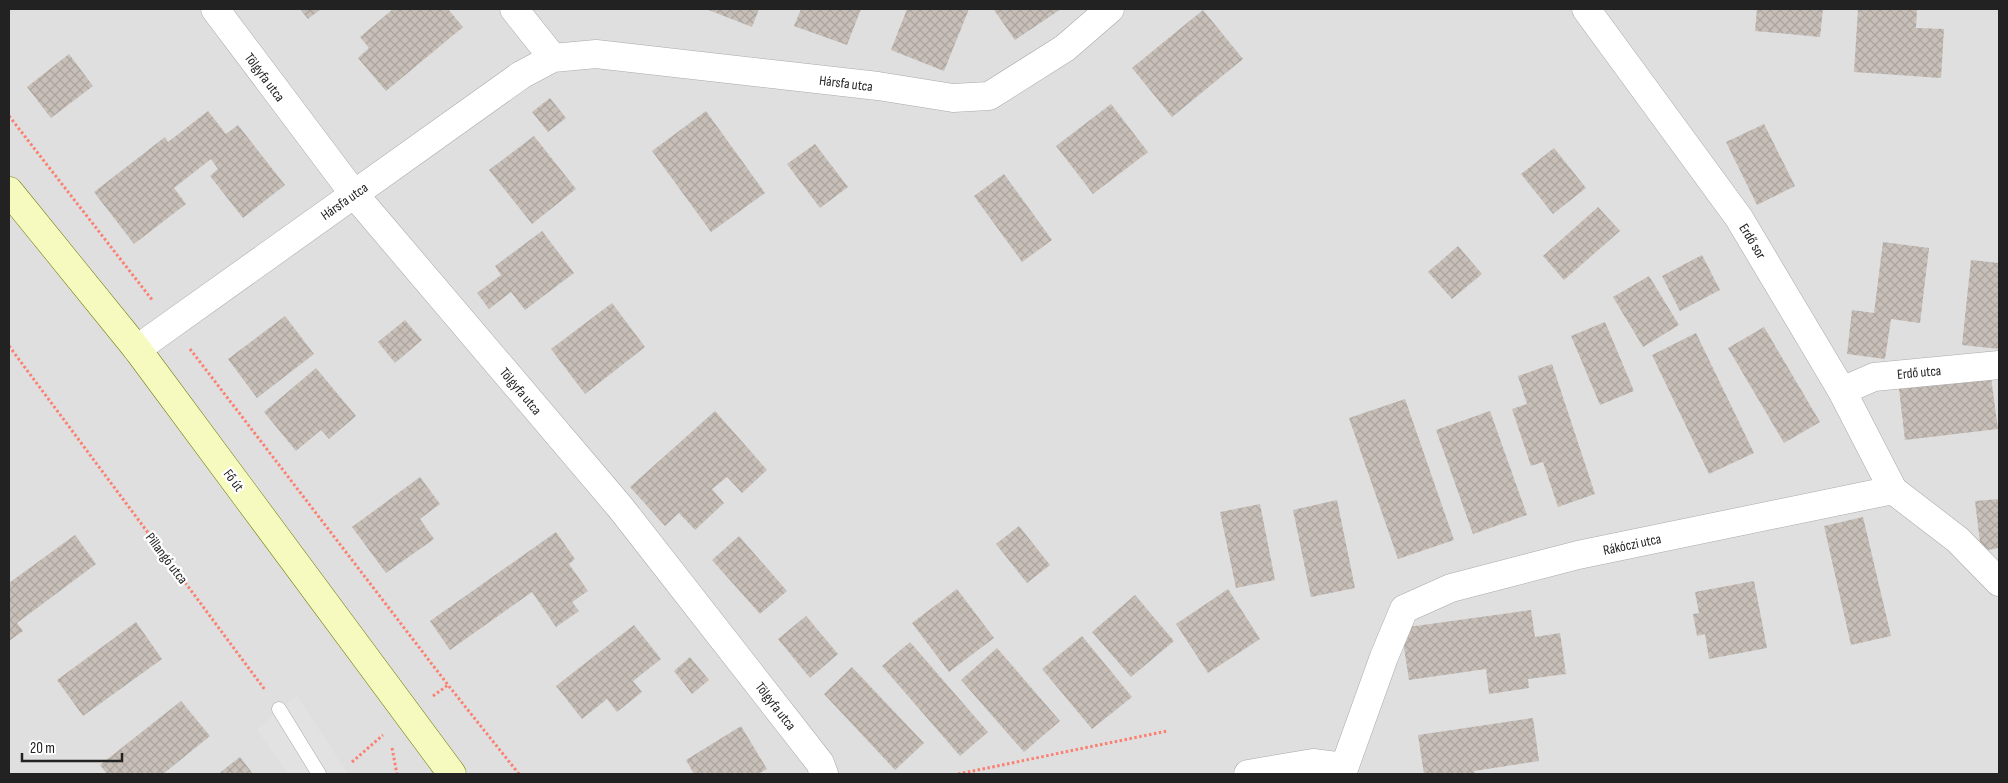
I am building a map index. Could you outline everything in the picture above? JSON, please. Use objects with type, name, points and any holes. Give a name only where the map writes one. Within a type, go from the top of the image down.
[{"type":"main road","name":"Fő út","points":[[9,190],[137,349],[452,774]]},
{"type":"street","name":"Tölgyfa utca","points":[[215,9],[354,194],[620,507],[814,755],[824,774]]},
{"type":"street","points":[[514,9],[553,58]]},
{"type":"street","name":"Hársfa utca","points":[[137,349],[170,323],[521,75],[553,58],[596,54],[878,86],[953,98],[990,96],[1065,48],[1110,9]]},
{"type":"street","name":"Erdő sor","points":[[1586,9],[1739,218],[1842,391],[1893,490]]},
{"type":"street","name":"Erdő utca","points":[[1842,391],[1874,377],[1999,366]]},
{"type":"street","points":[[1893,490],[1958,540],[1999,582]]},
{"type":"street","name":"Rákóczi utca","points":[[1248,774],[1314,763],[1343,771],[1384,657],[1404,609],[1450,588],[1578,555],[1893,490]]},
{"type":"lane","points":[[279,709],[319,774]]},
{"type":"path","points":[[9,116],[519,774]]},
{"type":"path","name":"Pillangó utca","points":[[9,346],[279,709]]},
{"type":"path","points":[[352,762],[388,731]]},
{"type":"path","points":[[958,774],[1166,731]]},
{"type":"path","points":[[390,739],[397,774]]},
{"type":"shaded area","points":[[9,9],[1999,9],[1999,774],[9,774]]},
{"type":"shaded area","points":[[297,696],[348,774],[288,774],[257,730],[279,709]]},
{"type":"building","points":[[300,9],[321,9],[308,19]]},
{"type":"building","points":[[393,9],[448,9],[463,27],[386,91],[358,58],[369,48],[360,37]]},
{"type":"building","points":[[706,9],[759,9],[752,27]]},
{"type":"building","points":[[801,9],[861,9],[847,45],[794,26]]},
{"type":"building","points":[[907,9],[969,9],[944,71],[891,50]]},
{"type":"building","points":[[1061,9],[1015,40],[994,10]]},
{"type":"building","points":[[1757,9],[1823,9],[1820,37],[1755,31]]},
{"type":"building","points":[[1858,9],[1917,9],[1916,28],[1944,29],[1941,78],[1854,72]]},
{"type":"building","points":[[1203,10],[1243,59],[1172,117],[1132,68]]},
{"type":"building","points":[[69,54],[93,86],[51,118],[27,87]]},
{"type":"building","points":[[550,98],[566,118],[548,132],[532,112]]},
{"type":"building","points":[[1111,104],[1148,152],[1093,194],[1056,146]]},
{"type":"building","points":[[208,111],[226,134],[238,125],[285,185],[243,218],[210,176],[218,169],[211,159],[174,188],[186,204],[134,244],[94,192],[165,137],[168,142]]},
{"type":"building","points":[[706,111],[765,193],[711,232],[652,151]]},
{"type":"building","points":[[1764,124],[1795,186],[1757,205],[1726,142]]},
{"type":"building","points":[[534,136],[576,189],[532,224],[489,170]]},
{"type":"building","points":[[815,144],[848,187],[820,208],[787,164]]},
{"type":"building","points":[[1554,148],[1586,188],[1553,214],[1521,174]]},
{"type":"building","points":[[1004,174],[1052,240],[1022,262],[974,196]]},
{"type":"building","points":[[1598,207],[1620,231],[1564,280],[1543,256]]},
{"type":"building","points":[[542,231],[574,273],[525,310],[511,292],[489,309],[477,293],[501,275],[495,266]]},
{"type":"building","points":[[1883,242],[1929,248],[1920,323],[1891,319],[1885,359],[1847,354],[1852,310],[1874,313]]},
{"type":"building","points":[[1458,246],[1482,274],[1452,299],[1428,272]]},
{"type":"building","points":[[1702,255],[1720,290],[1680,311],[1662,276]]},
{"type":"building","points":[[1971,260],[1999,263],[1999,349],[1962,345]]},
{"type":"building","points":[[1649,276],[1679,325],[1643,347],[1613,297]]},
{"type":"building","points":[[612,303],[645,347],[585,394],[551,349]]},
{"type":"building","points":[[285,316],[314,354],[257,398],[228,359]]},
{"type":"building","points":[[405,320],[422,340],[395,363],[378,342]]},
{"type":"building","points":[[1605,322],[1634,391],[1600,405],[1571,336]]},
{"type":"building","points":[[1764,327],[1820,422],[1784,443],[1728,348]]},
{"type":"building","points":[[1696,333],[1754,453],[1709,474],[1652,355]]},
{"type":"building","points":[[1552,364],[1595,494],[1558,507],[1543,462],[1531,466],[1512,409],[1527,404],[1518,376]]},
{"type":"building","points":[[316,368],[356,416],[329,439],[321,430],[296,451],[264,412]]},
{"type":"building","points":[[1991,377],[1998,429],[1905,440],[1899,389]]},
{"type":"building","points":[[1405,399],[1454,540],[1398,559],[1349,418]]},
{"type":"building","points":[[715,411],[767,470],[742,493],[727,477],[712,489],[724,503],[695,530],[679,513],[665,526],[630,487]]},
{"type":"building","points":[[1490,411],[1527,515],[1473,534],[1436,430]]},
{"type":"building","points":[[420,477],[440,504],[420,519],[434,539],[386,573],[352,527]]},
{"type":"building","points":[[1999,499],[1999,548],[1981,551],[1975,501]]},
{"type":"building","points":[[1337,500],[1355,588],[1311,597],[1293,510]]},
{"type":"building","points":[[1260,504],[1275,580],[1236,588],[1220,512]]},
{"type":"building","points":[[1863,517],[1891,636],[1851,645],[1824,526]]},
{"type":"building","points":[[1019,526],[1050,565],[1027,583],[996,544]]},
{"type":"building","points":[[556,532],[575,559],[569,564],[588,591],[572,602],[579,611],[556,627],[532,592],[450,650],[430,621]]},
{"type":"building","points":[[75,535],[96,564],[17,623],[23,631],[9,641],[9,583]]},
{"type":"building","points":[[739,536],[787,591],[760,614],[712,560]]},
{"type":"building","points":[[1754,581],[1767,648],[1709,659],[1705,634],[1697,636],[1693,614],[1699,613],[1695,592]]},
{"type":"building","points":[[957,589],[994,638],[949,672],[912,623]]},
{"type":"building","points":[[1228,589],[1260,639],[1208,673],[1176,624]]},
{"type":"building","points":[[1135,595],[1174,641],[1131,677],[1092,632]]},
{"type":"building","points":[[1531,610],[1535,637],[1560,633],[1566,674],[1528,679],[1529,688],[1489,694],[1486,669],[1409,680],[1401,628]]},
{"type":"building","points":[[806,616],[838,654],[810,678],[778,639]]},
{"type":"building","points":[[136,622],[162,659],[83,716],[57,680]]},
{"type":"building","points":[[634,625],[661,659],[633,681],[642,692],[617,712],[607,699],[582,719],[556,686]]},
{"type":"building","points":[[1082,636],[1132,697],[1092,729],[1042,669]]},
{"type":"building","points":[[910,642],[988,732],[960,756],[882,666]]},
{"type":"building","points":[[997,648],[1060,721],[1024,752],[961,680]]},
{"type":"building","points":[[690,657],[709,680],[692,694],[674,671]]},
{"type":"building","points":[[852,667],[924,743],[895,770],[824,694]]},
{"type":"building","points":[[181,701],[210,736],[163,774],[107,774],[100,765]]},
{"type":"building","points":[[1533,718],[1539,761],[1474,771],[1475,774],[1424,774],[1418,735]]},
{"type":"building","points":[[741,726],[767,769],[758,774],[694,774],[686,760]]},
{"type":"building","points":[[240,757],[253,774],[218,774]]}]
